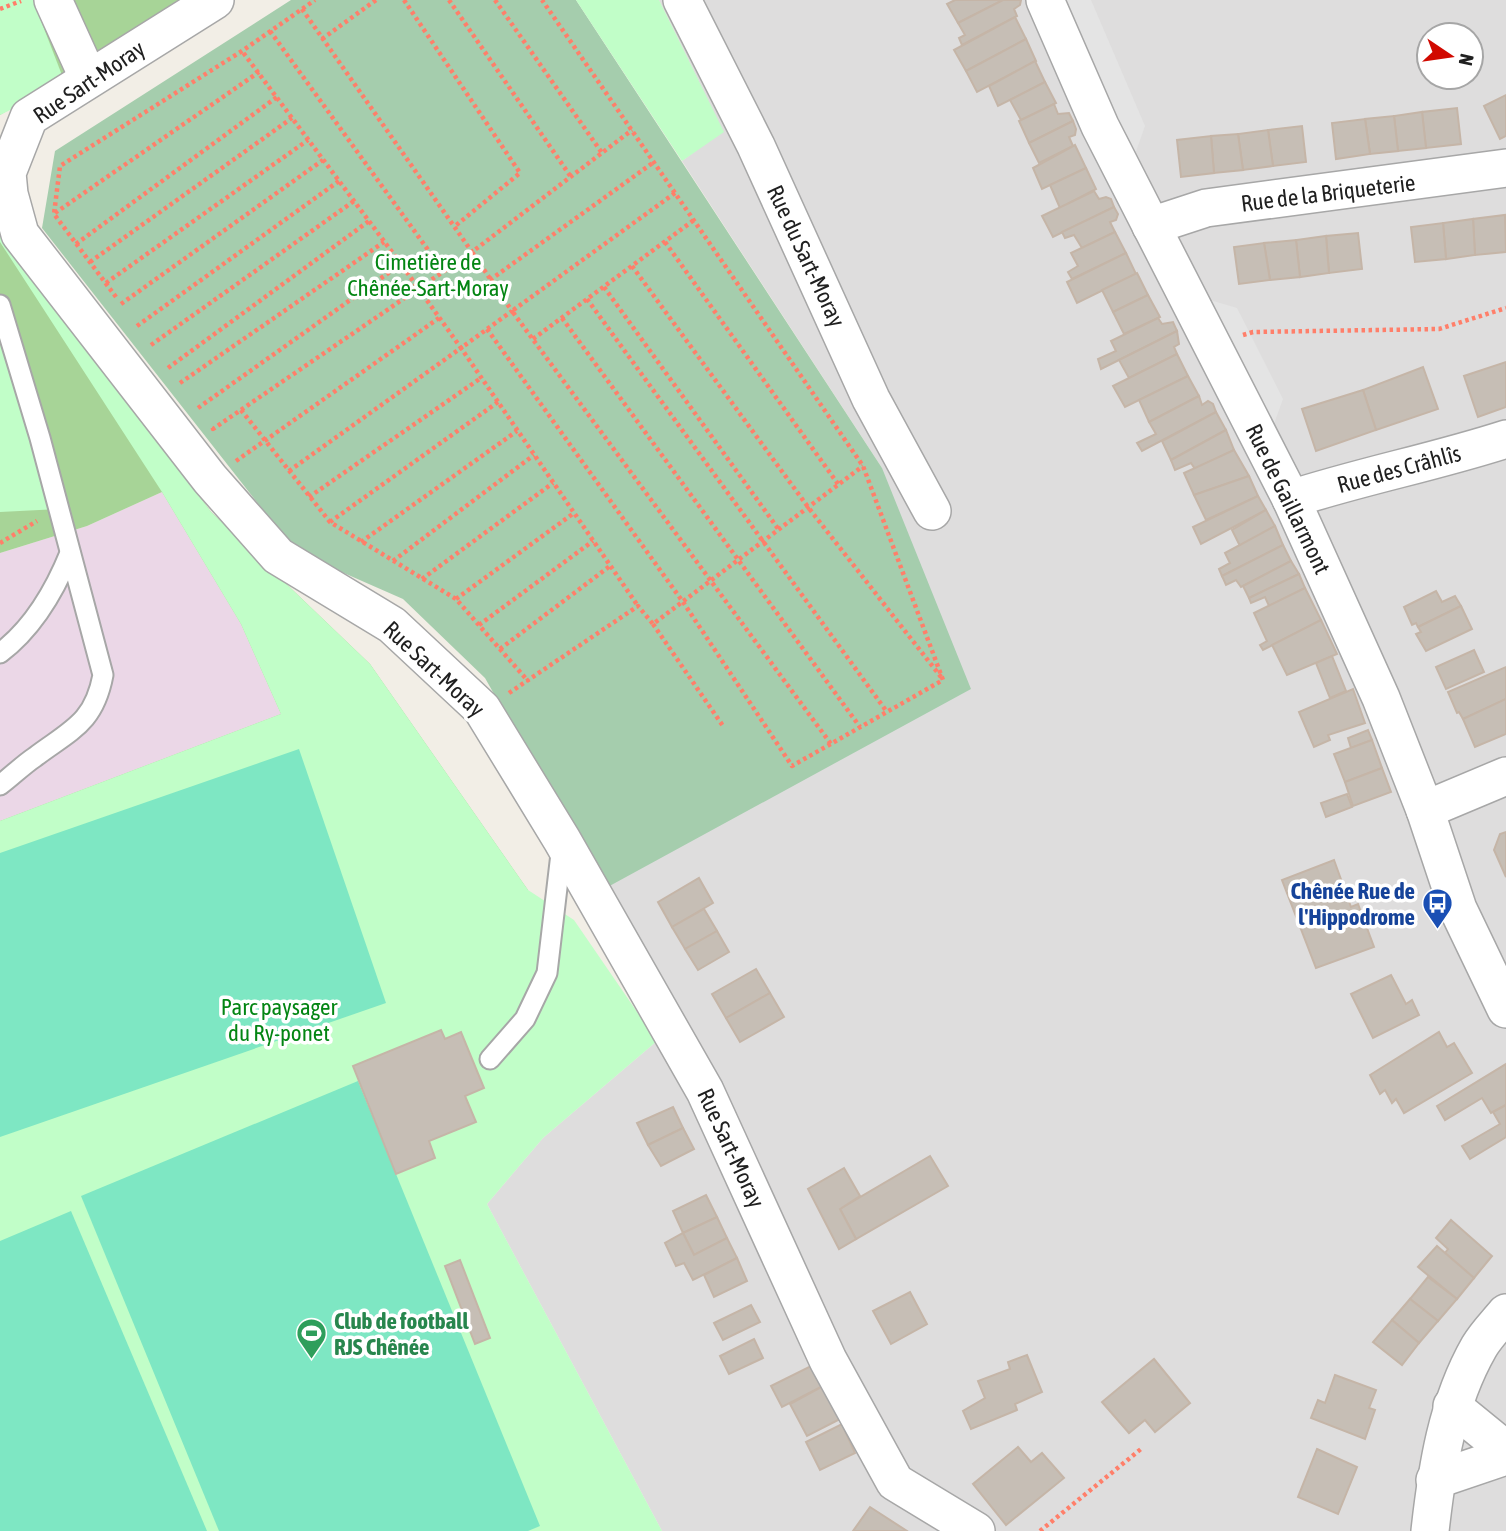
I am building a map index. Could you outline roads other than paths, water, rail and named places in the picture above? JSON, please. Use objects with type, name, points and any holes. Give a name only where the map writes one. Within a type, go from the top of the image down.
[{"type":"street","points":[[53,0],[82,66]]},
{"type":"street","name":"Rue Sart-Moray","points":[[215,0],[82,66],[29,117],[4,177],[20,234],[210,479],[278,556],[392,625],[482,709],[562,840],[705,1091],[828,1360],[895,1482],[976,1531]]},
{"type":"street","name":"Rue du Sart-Moray","points":[[682,0],[756,146],[871,399],[932,511]]},
{"type":"street","name":"Rue de Gaillarmont","points":[[1045,0],[1100,126],[1291,499],[1381,698],[1426,810],[1458,909],[1506,1009]]},
{"type":"street","name":"Rue de la Briqueterie","points":[[1151,226],[1206,208],[1506,168]]},
{"type":"street","name":"Rue des Crâhlîs","points":[[1291,499],[1350,480],[1430,463],[1506,439]]},
{"type":"street","points":[[1426,810],[1506,776]]},
{"type":"street","points":[[1430,1531],[1435,1480],[1452,1406],[1479,1346],[1506,1313]]},
{"type":"street","points":[[1452,1406],[1506,1450]]},
{"type":"street","points":[[1435,1480],[1506,1457]]},
{"type":"lane","points":[[0,305],[59,509],[103,675],[99,695],[90,714],[71,733],[34,757],[0,785]]},
{"type":"lane","points":[[0,653],[16,641],[57,584],[70,554]]},
{"type":"lane","points":[[490,1059],[525,1019],[547,973],[562,840]]},
{"type":"place","name":"Chênée Rue de l'Hippodrome","points":[[1438,931]]},
{"type":"place","name":"Club de football RJS Chênée","points":[[311,1361]]},
{"type":"park label","name":"Cimetière de Chênée-Sart-Moray","points":[[428,275]]},
{"type":"park label","name":"Parc paysager du Ry-ponet","points":[[279,1020]]}]
